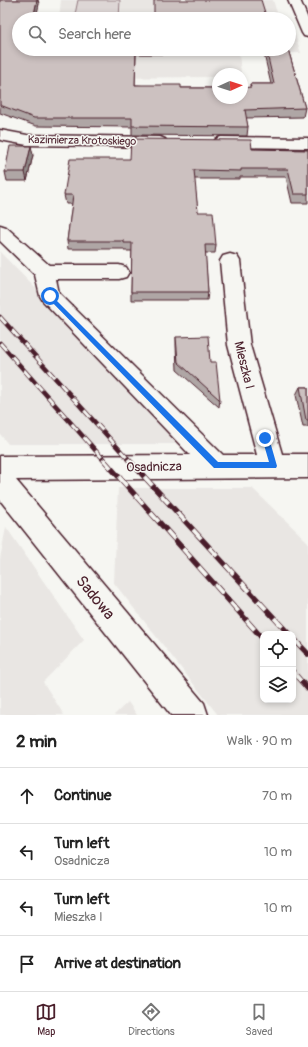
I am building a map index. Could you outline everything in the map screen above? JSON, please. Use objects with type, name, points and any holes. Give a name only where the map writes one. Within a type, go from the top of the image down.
[{"type":"street","points":[[294,0],[307,30]]},
{"type":"street","name":"Kazimierza Krotoskiego","points":[[1,138],[27,140],[175,142]]},
{"type":"street","points":[[206,142],[308,143]]},
{"type":"street","points":[[0,231],[44,272],[50,296],[216,465]]},
{"type":"street","name":"Mieszka I","points":[[230,261],[239,345],[273,466]]},
{"type":"street","points":[[44,272],[119,272]]},
{"type":"street","name":"Osadnicza","points":[[0,468],[216,465],[308,466]]},
{"type":"street","name":"Sadowa","points":[[0,480],[192,715]]},
{"type":"shaded area","points":[[61,0],[273,0],[277,12],[60,12]]},
{"type":"shaded area","points":[[78,0],[120,0],[119,12],[75,12]]},
{"type":"shaded area","points":[[296,38],[301,53],[296,53]]},
{"type":"shaded area","points":[[62,56],[239,56],[240,68],[212,68],[212,77],[81,78]]},
{"type":"shaded area","points":[[0,252],[187,444],[8,444],[0,434]]},
{"type":"shaded area","points":[[118,488],[252,488],[308,542],[308,715],[218,715],[114,583]]},
{"type":"shaded area","points":[[6,527],[84,640],[43,682],[64,715],[0,715],[0,559]]},
{"type":"shaded area","points":[[128,702],[137,715],[114,715]]},
{"type":"building","points":[[0,0],[37,0],[34,12],[12,12],[12,56],[136,56],[135,85],[181,85],[181,88],[212,88],[212,104],[248,104],[248,87],[251,87],[250,84],[274,84],[268,56],[290,56],[305,108],[245,110],[248,127],[132,126],[132,118],[34,118],[0,105]]},
{"type":"building","points":[[154,0],[261,0],[265,12],[154,12]]},
{"type":"building","points":[[131,139],[251,140],[252,149],[308,150],[308,194],[294,194],[288,169],[241,169],[241,171],[194,170],[198,212],[213,212],[216,245],[205,245],[208,292],[131,292],[132,243],[124,243],[124,241],[67,241],[73,195],[64,195],[70,159],[130,159]]},
{"type":"building","points":[[10,146],[31,146],[25,172],[5,172]]},
{"type":"building","points":[[208,336],[210,362],[216,362],[220,400],[178,362],[176,337]]},
{"type":"building","points":[[300,387],[308,387],[308,420],[306,420]]},
{"type":"railway","points":[[0,317],[129,460]]},
{"type":"railway","points":[[0,343],[104,460]]},
{"type":"railway","points":[[103,459],[260,636]]},
{"type":"railway","points":[[128,459],[286,631]]},
{"type":"railway","points":[[296,641],[308,654]]},
{"type":"railway","points":[[296,675],[308,689]]},
{"type":"route","points":[[50,296],[216,465],[273,466],[265,438]]}]
